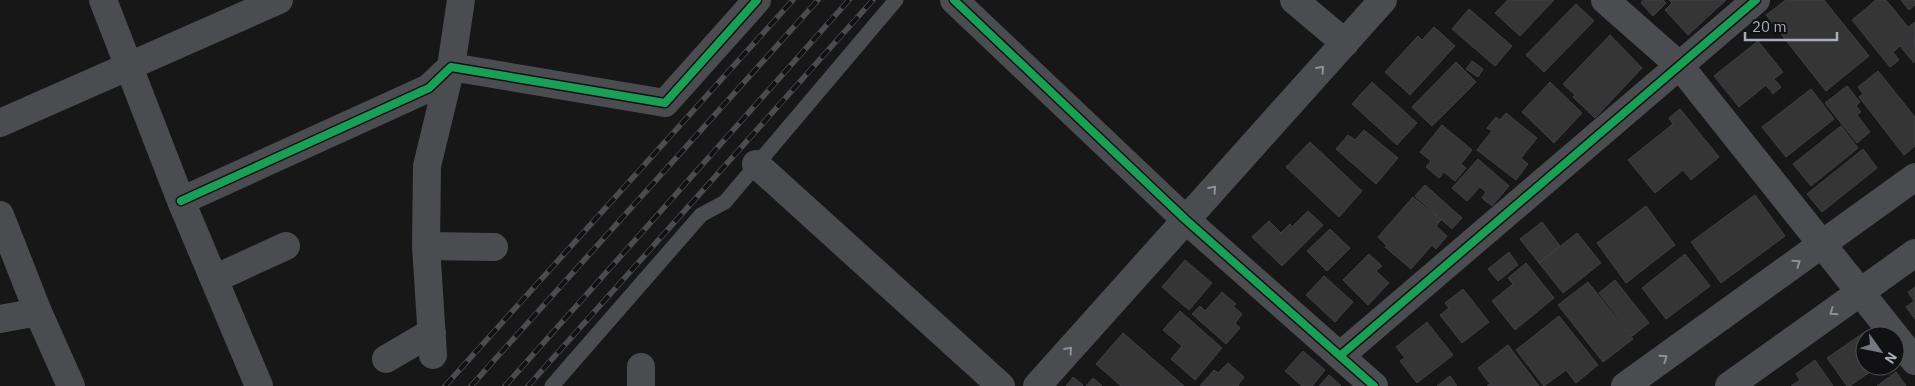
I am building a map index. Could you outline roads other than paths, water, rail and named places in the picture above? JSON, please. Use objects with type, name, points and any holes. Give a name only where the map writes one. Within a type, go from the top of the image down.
[{"type":"street","points":[[103,0],[181,201],[258,386]]},
{"type":"street","points":[[0,123],[279,0]]},
{"type":"street","points":[[386,359],[433,344],[426,246],[427,166],[451,68],[461,0]]},
{"type":"street","points":[[451,68],[665,103],[757,0]]},
{"type":"street","points":[[954,0],[1186,220],[1374,386]]},
{"type":"street","points":[[1294,0],[1344,43]]},
{"type":"street","points":[[1037,386],[1383,0]]},
{"type":"street","points":[[1605,0],[1680,66],[1915,361]]},
{"type":"street","points":[[1341,355],[1756,0]]},
{"type":"street","points":[[181,201],[429,88],[451,68]]},
{"type":"street","points":[[756,164],[1001,386]]},
{"type":"street","points":[[1625,386],[1822,246],[1915,177]]},
{"type":"street","points":[[0,215],[38,312],[71,386]]},
{"type":"street","points":[[214,279],[286,246]]},
{"type":"street","points":[[426,246],[494,247]]},
{"type":"street","points":[[1729,386],[1915,253]]},
{"type":"street","points":[[0,318],[38,312]]},
{"type":"lane","points":[[552,386],[701,215],[725,202],[896,0]]},
{"type":"railway","points":[[445,386],[793,0]]},
{"type":"railway","points":[[471,386],[818,0]]},
{"type":"railway","points":[[505,386],[849,0]]},
{"type":"railway","points":[[528,386],[873,0]]}]
